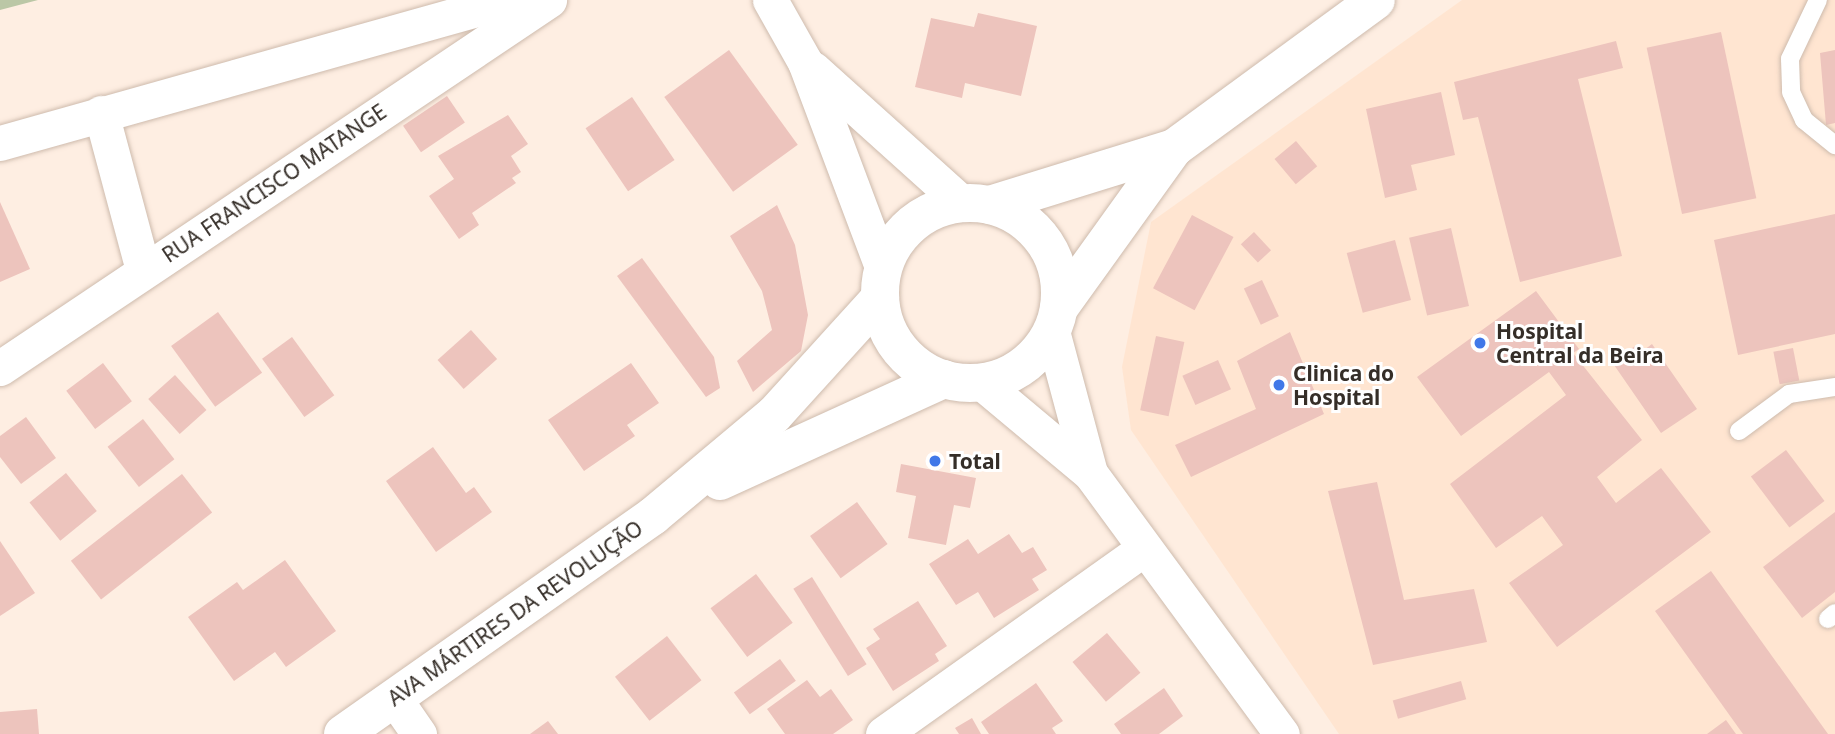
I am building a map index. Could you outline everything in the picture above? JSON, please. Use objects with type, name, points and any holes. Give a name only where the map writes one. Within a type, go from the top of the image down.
[{"type":"street","points":[[0,143],[509,0]]},
{"type":"street","name":"RUA FRANCISCO MATANGE","points":[[0,368],[549,0]]},
{"type":"street","points":[[770,0],[805,62],[881,284],[898,348],[962,380],[1090,473],[1143,549],[1282,734]]},
{"type":"street","points":[[653,516],[794,442],[962,380],[1026,362],[1174,148],[1376,0]]},
{"type":"street","points":[[805,62],[976,204],[1026,223],[1052,254],[1055,319],[1090,473]]},
{"type":"street","points":[[101,113],[143,270]]},
{"type":"street","points":[[653,516],[774,415],[881,284],[912,224],[1174,148]]},
{"type":"street","name":"AVA MÁRTIRES DA REVOLUÇÃO","points":[[342,734],[653,516]]},
{"type":"street","points":[[883,734],[1143,549]]},
{"type":"street","points":[[394,698],[419,734]]},
{"type":"lane","points":[[1818,0],[1790,59],[1791,92],[1804,120],[1835,145]]},
{"type":"lane","points":[[1739,431],[1789,394],[1835,387]]},
{"type":"shaded area","points":[[0,0],[38,0],[0,10]]},
{"type":"shaded area","name":"Hospital Central da Beira","points":[[1462,0],[1835,0],[1835,734],[1339,734],[1131,430],[1122,367],[1151,222]]},
{"type":"building","points":[[978,13],[1037,26],[1021,96],[965,83],[962,98],[915,87],[931,18],[974,27]]},
{"type":"building","points":[[1721,32],[1756,198],[1682,214],[1647,48]]},
{"type":"building","points":[[1616,41],[1623,68],[1578,79],[1622,256],[1520,282],[1478,117],[1463,120],[1454,82]]},
{"type":"building","points":[[729,50],[798,145],[733,192],[664,97]]},
{"type":"building","points":[[1835,50],[1835,123],[1826,125],[1820,53]]},
{"type":"building","points":[[1441,92],[1455,155],[1411,165],[1417,190],[1385,198],[1366,109]]},
{"type":"building","points":[[447,96],[465,123],[421,152],[403,126]]},
{"type":"building","points":[[632,97],[674,160],[628,191],[586,128]]},
{"type":"building","points":[[508,115],[528,144],[511,156],[521,172],[512,178],[516,183],[472,213],[479,225],[459,239],[429,196],[454,179],[438,156]]},
{"type":"building","points":[[1296,141],[1317,166],[1296,184],[1275,159]]},
{"type":"building","points":[[0,202],[30,269],[0,282]]},
{"type":"building","points":[[777,205],[795,245],[808,315],[801,351],[753,392],[737,361],[772,330],[762,291],[730,236]]},
{"type":"building","points":[[1835,214],[1835,334],[1738,355],[1714,240]]},
{"type":"building","points":[[1192,215],[1233,237],[1195,310],[1153,288]]},
{"type":"building","points":[[1451,228],[1469,306],[1427,316],[1409,238]]},
{"type":"building","points":[[1254,232],[1271,250],[1258,263],[1241,244]]},
{"type":"building","points":[[1395,240],[1411,300],[1363,313],[1347,253]]},
{"type":"building","points":[[642,258],[714,357],[720,388],[706,397],[617,276]]},
{"type":"building","points":[[1262,280],[1279,316],[1261,325],[1244,288]]},
{"type":"building","points":[[1536,291],[1579,349],[1573,353],[1642,440],[1597,477],[1616,503],[1661,468],[1711,532],[1557,647],[1509,583],[1563,545],[1542,516],[1496,548],[1450,484],[1566,395],[1549,372],[1461,436],[1417,377]]},
{"type":"building","points":[[218,312],[262,373],[215,407],[171,346]]},
{"type":"building","points":[[471,330],[497,359],[464,389],[438,360]]},
{"type":"building","name":"Clinica do Hospital","points":[[1290,332],[1324,414],[1191,477],[1175,445],[1256,409],[1237,361]]},
{"type":"building","points":[[1156,336],[1184,342],[1169,416],[1140,410]]},
{"type":"building","points":[[292,337],[334,395],[304,417],[262,359]]},
{"type":"building","points":[[1652,344],[1697,409],[1661,433],[1612,362],[1635,346],[1640,353]]},
{"type":"building","points":[[1793,348],[1799,380],[1780,384],[1773,352]]},
{"type":"building","points":[[1218,360],[1231,389],[1195,405],[1182,376]]},
{"type":"building","points":[[103,363],[132,401],[95,429],[66,391]]},
{"type":"building","points":[[631,363],[659,403],[627,425],[635,436],[584,471],[548,420]]},
{"type":"building","points":[[175,375],[206,410],[180,434],[148,399]]},
{"type":"building","points":[[26,417],[56,458],[21,484],[0,457],[0,436]]},
{"type":"building","points":[[143,419],[174,459],[139,487],[108,447]]},
{"type":"building","points":[[433,447],[466,493],[474,487],[492,512],[436,552],[386,481]]},
{"type":"building","points":[[1786,450],[1825,501],[1789,528],[1751,476]]},
{"type":"building","points":[[901,464],[976,478],[970,508],[954,505],[946,545],[908,538],[916,496],[896,492]]},
{"type":"building","points":[[66,473],[97,511],[60,541],[29,503]]},
{"type":"building","points":[[182,474],[212,513],[101,599],[71,561]]},
{"type":"building","points":[[1377,482],[1404,600],[1474,589],[1487,642],[1373,665],[1328,491]]},
{"type":"building","points":[[857,502],[888,544],[841,578],[810,536]]},
{"type":"building","points":[[1835,512],[1835,592],[1802,618],[1763,567]]},
{"type":"building","points":[[1009,534],[1022,553],[1033,547],[1047,570],[1032,579],[1039,590],[994,618],[978,592],[956,605],[929,564],[968,539],[978,554]]},
{"type":"building","points":[[0,541],[35,593],[0,616]]},
{"type":"building","points":[[285,560],[336,631],[286,667],[275,652],[234,681],[188,617],[237,582],[243,590]]},
{"type":"building","points":[[1711,571],[1828,734],[1743,734],[1655,611]]},
{"type":"building","points":[[756,574],[793,623],[747,657],[710,608]]},
{"type":"building","points":[[812,577],[867,664],[848,676],[793,589]]},
{"type":"building","points":[[918,601],[947,646],[935,654],[939,661],[893,691],[866,648],[880,639],[873,629]]},
{"type":"building","points":[[1107,633],[1140,673],[1106,702],[1073,662]]},
{"type":"building","points":[[667,636],[701,680],[649,721],[615,677]]},
{"type":"building","points":[[780,659],[796,681],[750,714],[734,693]]},
{"type":"building","points":[[807,680],[820,697],[831,689],[853,720],[833,734],[785,734],[767,709]]},
{"type":"building","points":[[1461,681],[1466,699],[1398,719],[1393,701]]},
{"type":"building","points":[[1036,683],[1063,721],[1052,728],[1056,734],[989,734],[981,722]]},
{"type":"building","points":[[1164,688],[1183,716],[1159,734],[1121,734],[1114,724]]},
{"type":"building","points":[[37,709],[39,734],[0,734],[0,712]]},
{"type":"building","points":[[972,718],[981,734],[959,734],[955,728]]},
{"type":"building","points":[[1726,720],[1736,734],[1707,734]]},
{"type":"building","points":[[548,721],[558,734],[530,734]]},
{"type":"place","name":"Hospital Central da Beira","points":[[1480,343]]},
{"type":"place","name":"Clinica do Hospital","points":[[1279,385]]},
{"type":"place","name":"Total","points":[[935,461]]}]
